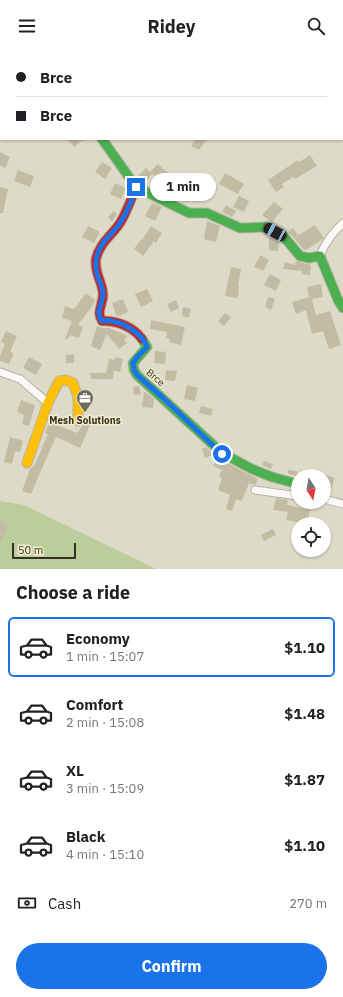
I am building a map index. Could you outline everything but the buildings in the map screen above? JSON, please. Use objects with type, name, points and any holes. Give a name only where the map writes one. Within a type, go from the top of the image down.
[{"type":"main road","points":[[103,140],[136,187],[188,212],[207,213],[240,228],[266,227],[284,237],[300,256],[309,258],[320,256],[338,300],[343,308]]},
{"type":"main road","name":"Brce","points":[[136,187],[123,218],[118,226],[106,238],[97,255],[96,270],[103,293],[98,314],[100,318],[102,321],[114,320],[144,339],[147,347],[133,363],[134,370],[137,375],[222,454],[252,470],[272,478],[291,482]]},
{"type":"main road","points":[[27,463],[48,403],[59,381],[66,380],[73,383],[79,394],[80,406],[78,421]]},
{"type":"street","points":[[320,256],[330,236],[343,223]]},
{"type":"street","points":[[0,372],[20,379],[48,403]]},
{"type":"street","points":[[255,490],[291,495]]},
{"type":"street","points":[[331,501],[343,504]]},
{"type":"green space","points":[[0,501],[24,505],[156,569],[0,569]]},
{"type":"traffic: fast","points":[[103,140],[136,187],[189,213],[207,213],[240,228],[266,227],[284,237],[300,256],[309,258],[320,256],[338,300],[343,308]]},
{"type":"traffic: fast","points":[[142,339],[147,347],[133,363],[134,370],[137,375],[222,453],[252,469],[272,477],[291,482]]},
{"type":"traffic: slow","points":[[27,463],[48,403],[59,381],[66,380],[73,383],[78,397],[78,421]]},
{"type":"traffic: jam","points":[[136,187],[122,219],[100,249],[96,259],[96,269],[103,290],[100,318],[102,321],[124,325],[134,331],[142,339]]},
{"type":"place","name":"Mesh Solutions","points":[[85,413]]},
{"type":"route","points":[[136,187],[123,218],[118,226],[106,238],[97,255],[96,270],[103,293],[98,314],[102,321],[114,320],[144,339],[147,347],[133,363],[134,370],[137,375],[222,454]]}]
